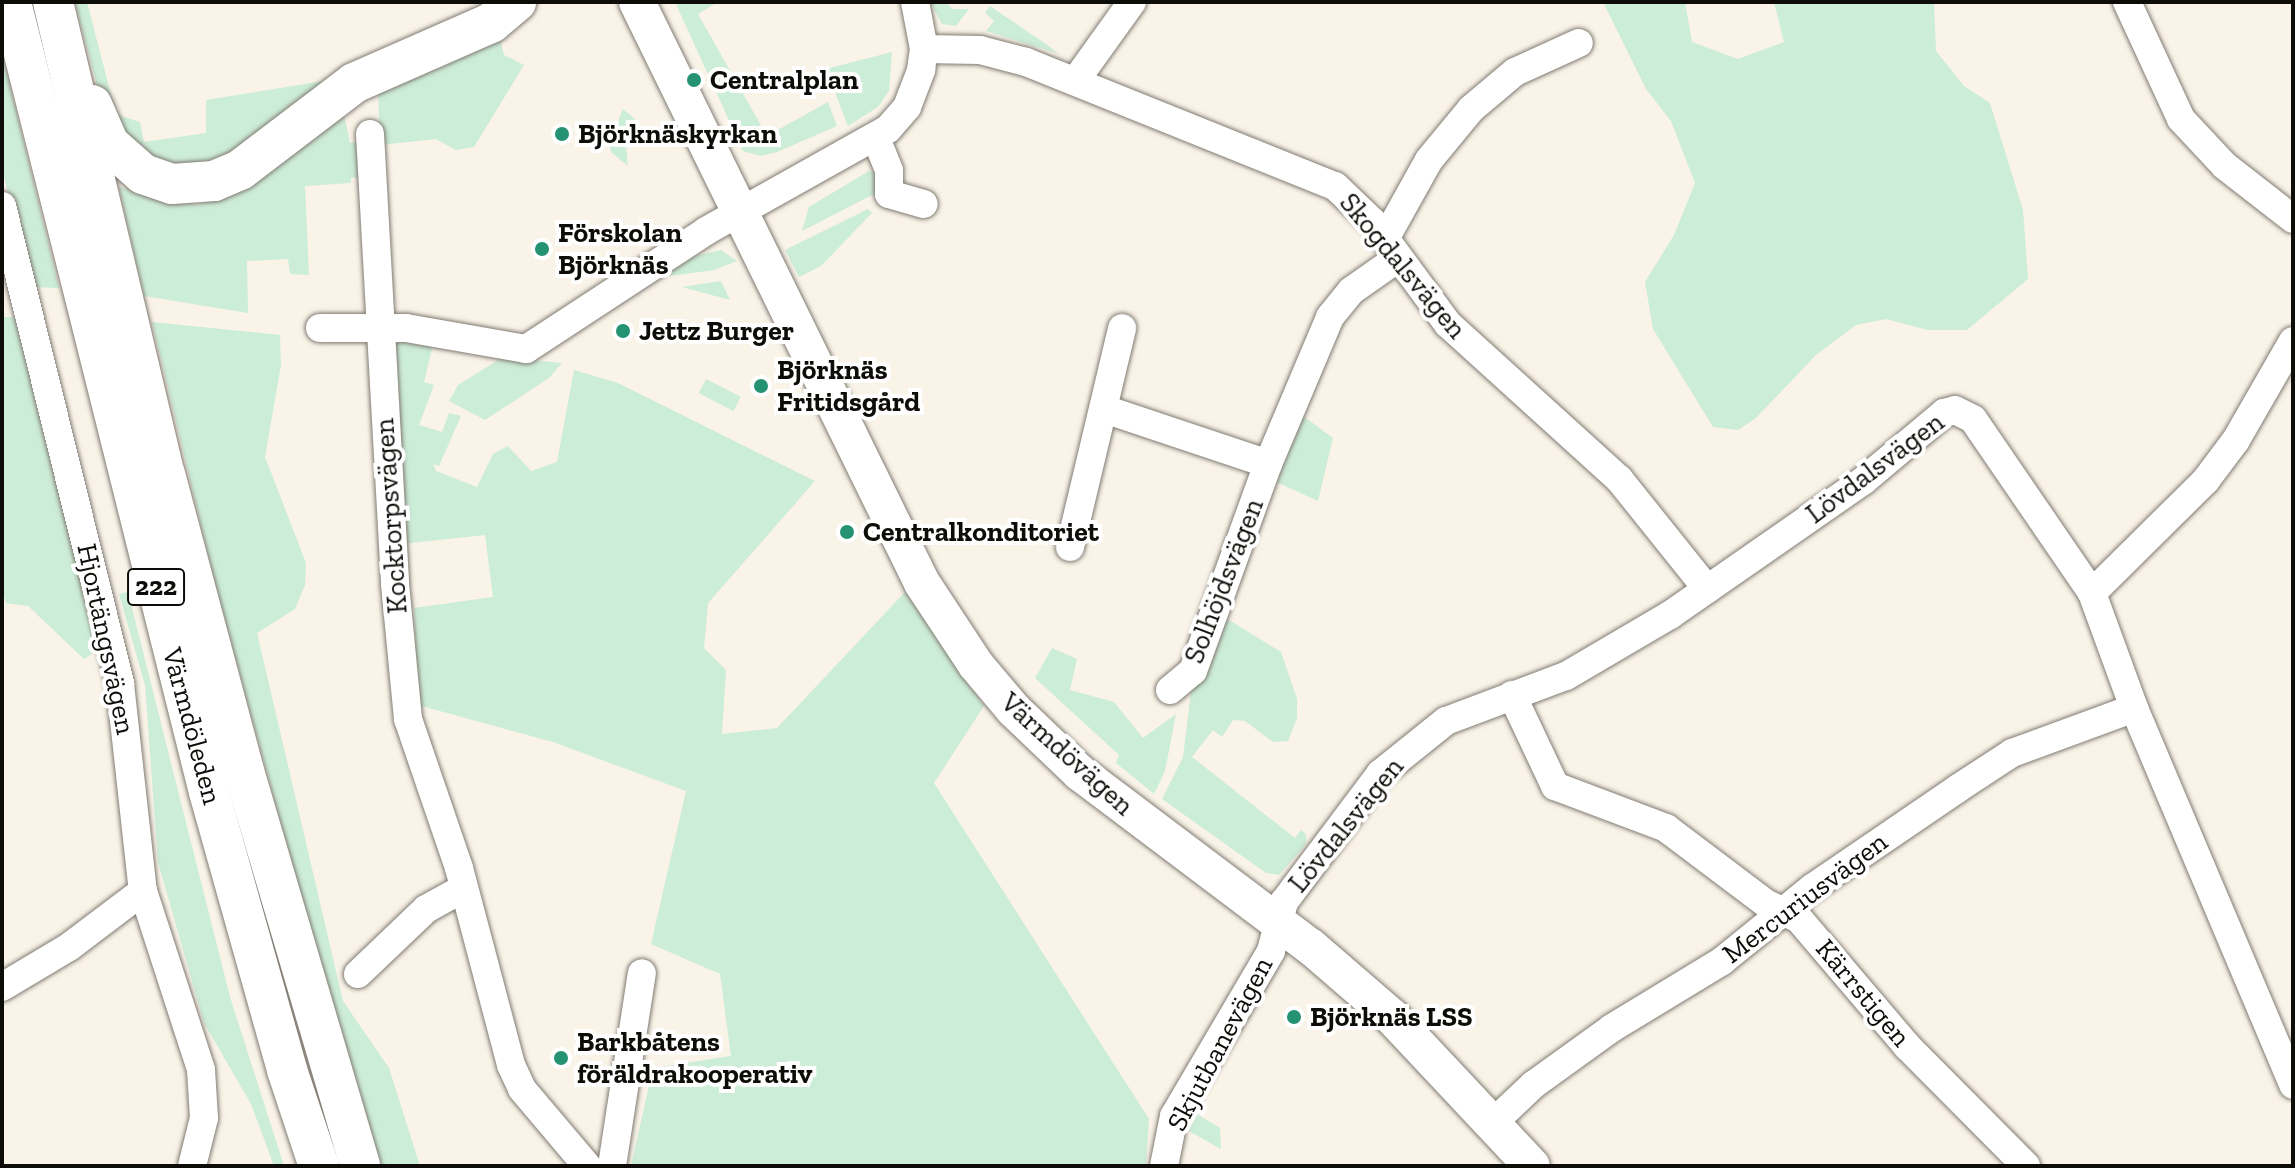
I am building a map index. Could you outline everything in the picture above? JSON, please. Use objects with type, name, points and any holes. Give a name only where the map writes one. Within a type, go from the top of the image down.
[{"type":"highway","name":"Värmdöleden","points":[[11,2],[209,792],[287,1070],[319,1166]]},
{"type":"highway","name":"Värmdöleden","points":[[53,2],[177,519],[286,921],[360,1166]]},
{"type":"highway","points":[[66,2],[92,107],[109,144],[143,174],[187,185],[240,170],[354,83],[491,23],[516,2]]},
{"type":"main road","name":"Värmdövägen","points":[[624,2],[660,56]]},
{"type":"main road","name":"Värmdövägen","points":[[637,2],[660,56],[922,583],[976,665],[1014,710],[1080,773],[1278,922],[1392,1017],[1494,1122],[1532,1166]]},
{"type":"street","points":[[320,328],[379,326],[526,349],[739,211],[876,138],[907,107],[924,49],[915,2]]},
{"type":"street","points":[[1076,80],[1132,2]]},
{"type":"street","points":[[2127,2],[2181,119],[2225,166],[2293,219]]},
{"type":"street","points":[[1392,248],[1429,160],[1471,109],[1515,72],[1579,43]]},
{"type":"street","name":"Skogdalsvägen","points":[[924,49],[1002,54],[1076,80],[1335,186],[1351,197],[1448,324],[1619,479],[1707,589]]},
{"type":"street","name":"Kocktorpsvägen","points":[[370,134],[402,687],[410,728],[464,888],[511,1065],[522,1089],[587,1166]]},
{"type":"street","points":[[876,138],[889,171],[889,194],[924,204]]},
{"type":"street","name":"Hjortängsvägen","points":[[2,206],[120,684],[143,891],[201,1070],[204,1118],[192,1166]]},
{"type":"street","name":"Solhöjdsvägen","points":[[1170,690],[1193,671],[1268,464],[1330,317],[1392,248]]},
{"type":"street","points":[[1070,547],[1122,328]]},
{"type":"street","points":[[2092,593],[2206,480],[2236,440],[2293,341]]},
{"type":"street","name":"Solhöjdsvägen","points":[[1104,409],[1268,464]]},
{"type":"street","name":"Lövdalsvägen","points":[[1278,922],[1292,889],[1380,774],[1446,721],[1591,663],[1707,589],[1863,481],[1944,413],[1955,410],[1973,419],[2092,593],[2134,708],[2293,1085]]},
{"type":"street","name":"Kärrstigen","points":[[1512,695],[1555,786],[1666,828],[1781,911],[1799,919],[1898,1036],[2026,1166]]},
{"type":"street","name":"Mercuriusvägen","points":[[1494,1122],[1533,1085],[1612,1028],[1722,961],[1781,911],[2012,753],[2134,708]]},
{"type":"street","points":[[358,974],[426,909],[464,888]]},
{"type":"street","points":[[2,987],[69,947],[143,891]]},
{"type":"street","name":"Skjutbanevägen","points":[[1164,1166],[1174,1116],[1271,951],[1278,922]]},
{"type":"street","points":[[612,1166],[642,973]]},
{"type":"green space","points":[[75,2],[87,2],[116,114],[140,122],[144,142],[206,133],[206,100],[354,76],[234,162],[170,170],[106,119]]},
{"type":"green space","points":[[675,2],[718,2],[698,14],[767,136],[828,102],[837,126],[777,152],[761,156],[743,151]]},
{"type":"green space","points":[[930,2],[946,2],[952,9],[969,9],[956,26],[942,24]]},
{"type":"green space","points":[[1603,2],[1685,2],[1692,42],[1738,59],[1784,42],[1774,2],[1934,2],[1936,51],[1964,86],[1990,103],[2023,210],[2028,279],[1967,330],[1928,330],[1886,319],[1856,325],[1816,355],[1756,418],[1738,430],[1713,427],[1653,329],[1645,282],[1674,235],[1695,183],[1671,121],[1646,89]]},
{"type":"green space","points":[[990,6],[1059,54],[986,31],[994,21],[985,13]]},
{"type":"green space","points":[[500,38],[504,55],[524,65],[474,147],[456,150],[436,139],[380,145],[378,90],[419,71],[438,69]]},
{"type":"green space","points":[[892,52],[889,91],[878,107],[848,126],[826,69]]},
{"type":"green space","points":[[2,53],[59,288],[30,287],[2,168]]},
{"type":"green space","points":[[343,109],[350,143],[361,142],[363,177],[351,178],[351,183],[305,186],[309,275],[290,274],[288,259],[247,261],[248,313],[144,296],[119,187],[197,205],[239,193]]},
{"type":"green space","points":[[623,109],[635,119],[626,145],[628,166],[611,152],[609,143]]},
{"type":"green space","points":[[869,171],[876,174],[876,193],[802,231],[809,207]]},
{"type":"green space","points":[[868,209],[872,213],[821,266],[799,277],[785,250]]},
{"type":"green space","points":[[721,250],[737,261],[714,270],[663,277],[690,257]]},
{"type":"green space","points":[[721,281],[730,300],[682,287]]},
{"type":"green space","points":[[2,317],[20,317],[102,648],[84,659],[28,606],[6,603],[2,590]]},
{"type":"green space","points":[[152,322],[280,335],[281,365],[265,457],[306,563],[305,585],[295,609],[257,633],[343,1001],[389,1068],[420,1166],[382,1166],[340,1038],[215,583]]},
{"type":"green space","points":[[426,341],[432,349],[424,382],[434,385],[419,425],[442,432],[449,413],[461,416],[439,466],[433,464],[436,471],[477,487],[493,454],[508,446],[531,471],[557,462],[574,370],[618,383],[815,481],[708,603],[704,648],[726,670],[722,734],[777,728],[905,592],[984,706],[934,783],[1149,1119],[1146,1166],[631,1166],[653,1068],[731,1056],[720,974],[651,944],[686,791],[553,742],[418,705],[414,608],[493,597],[485,535],[402,544],[391,350],[398,342]]},
{"type":"green space","points":[[503,357],[562,363],[549,378],[485,420],[449,401],[458,385]]},
{"type":"green space","points":[[706,379],[741,397],[733,411],[699,393]]},
{"type":"green space","points":[[1299,413],[1333,438],[1318,501],[1272,480]]},
{"type":"green space","points":[[128,592],[230,997],[284,1166],[274,1166],[251,1104],[204,1023],[158,862],[145,685],[119,594]]},
{"type":"green space","points":[[1224,617],[1281,652],[1297,699],[1297,718],[1288,741],[1273,742],[1245,721],[1233,720],[1222,737],[1213,730],[1192,757],[1295,838],[1301,830],[1306,834],[1306,844],[1279,875],[1266,873],[1162,799],[1183,757],[1191,692]]},
{"type":"green space","points":[[1052,648],[1077,659],[1070,690],[1114,702],[1143,738],[1176,714],[1165,771],[1154,794],[1116,763],[1119,755],[1035,678]]},
{"type":"green space","points":[[1190,1110],[1220,1128],[1221,1149],[1178,1125]]},
{"type":"place","name":"Centralplan","points":[[694,80]]},
{"type":"place","name":"Björknäskyrkan","points":[[562,134]]},
{"type":"place","name":"Förskolan Björknäs","points":[[542,249]]},
{"type":"place","name":"Jettz Burger","points":[[623,331]]},
{"type":"place","name":"Björknäs Fritidsgård","points":[[761,386]]},
{"type":"place","name":"Centralkonditoriet","points":[[847,532]]},
{"type":"place","name":"Björknäs LSS","points":[[1294,1017]]},
{"type":"place","name":"Barkbåtens föräldrakooperativ","points":[[561,1058]]}]
